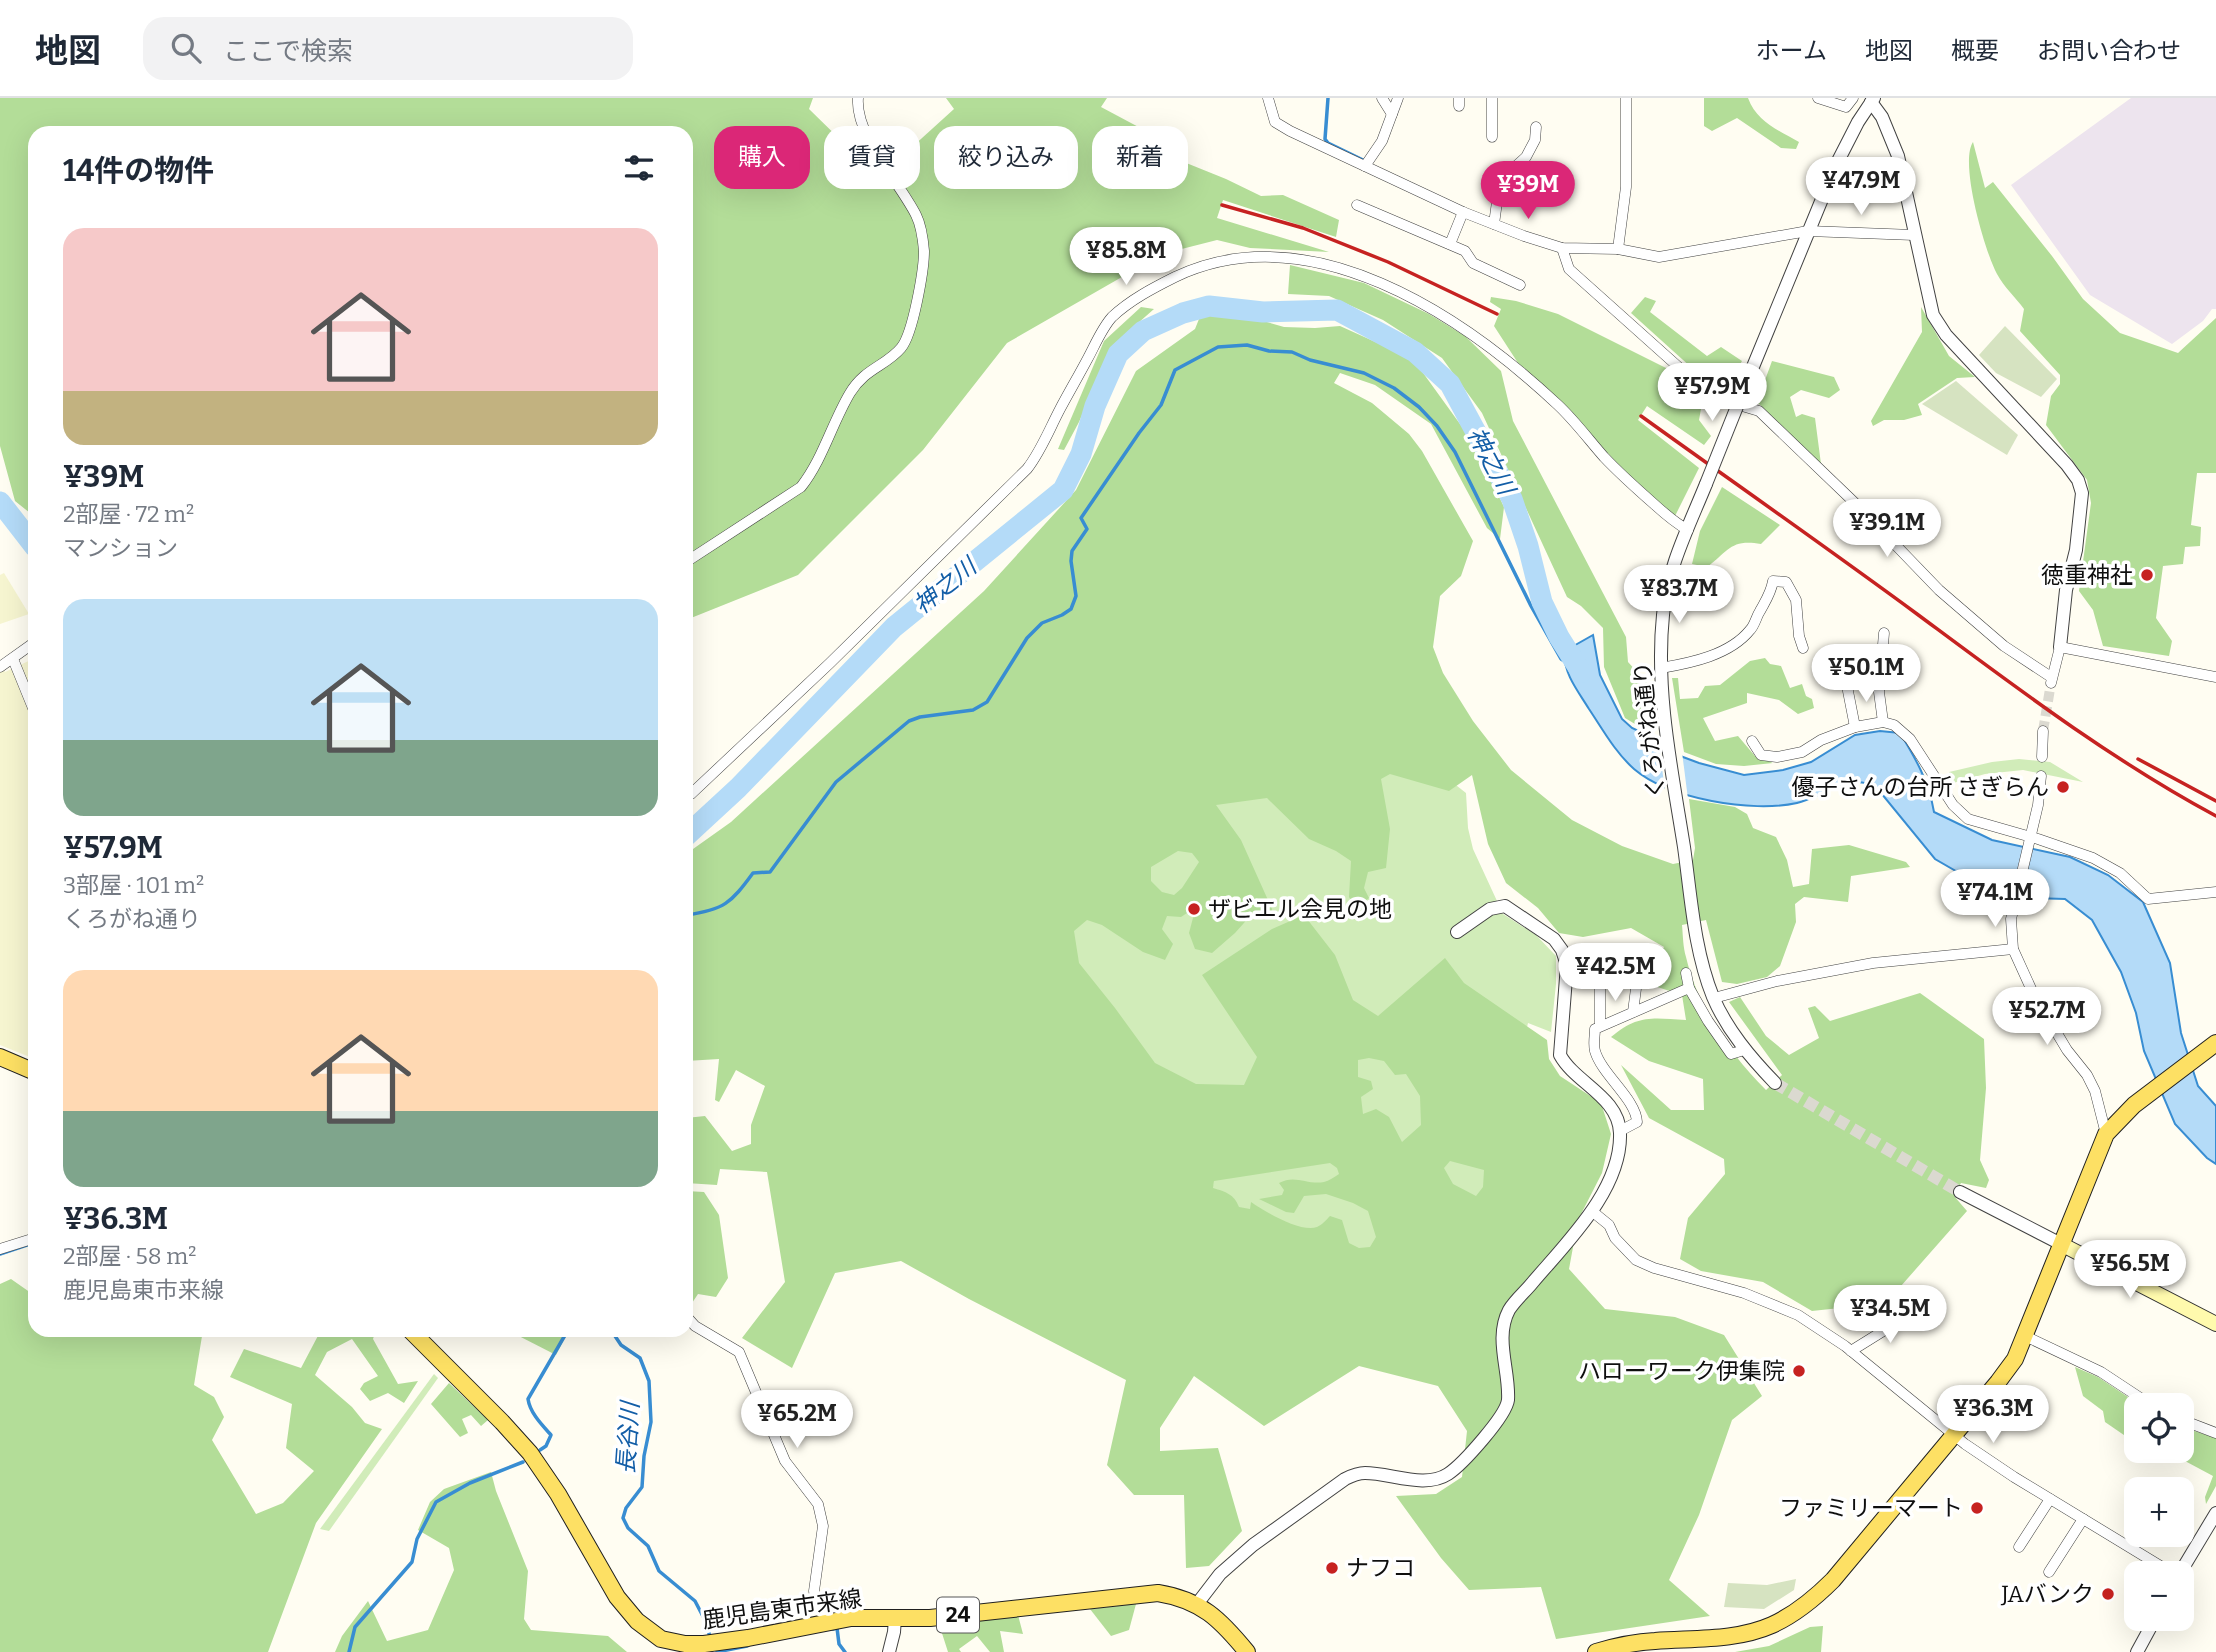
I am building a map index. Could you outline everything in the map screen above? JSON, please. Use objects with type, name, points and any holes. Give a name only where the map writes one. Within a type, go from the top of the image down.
[{"type":"main road","points":[[1596,1652],[1642,1642],[1749,1633],[1772,1626],[1815,1598],[1833,1580],[2015,1359],[2106,1134],[2149,1093],[2213,1045]]},
{"type":"main road","points":[[0,1057],[28,1069]]},
{"type":"main road","points":[[2061,1244],[2216,1324]]},
{"type":"main road","name":"鹿児島東市来線","points":[[417,1337],[530,1453],[558,1494],[617,1597],[630,1614],[661,1639],[685,1644],[711,1643],[851,1618],[930,1618],[1146,1593],[1170,1595],[1197,1604],[1227,1628],[1247,1652]]},
{"type":"street","points":[[693,557],[801,487],[811,475],[859,379],[900,350],[909,337],[924,254],[922,235],[917,217],[862,128],[857,108],[858,98]]},
{"type":"street","points":[[1268,98],[1275,122],[1290,131],[1463,212],[1562,248],[1618,249],[1659,257],[1808,232],[1914,235]]},
{"type":"street","points":[[1382,98],[1392,114]]},
{"type":"street","points":[[1365,166],[1382,141],[1398,98]]},
{"type":"street","points":[[1492,98],[1492,137]]},
{"type":"street","points":[[1618,249],[1626,187],[1626,98]]},
{"type":"street","points":[[1818,98],[1846,107],[1853,98]]},
{"type":"street","points":[[1562,248],[1569,269],[1712,397],[1759,411],[1857,505],[1939,590],[2004,646],[2051,680],[2060,647],[2066,590],[2081,516],[2082,493],[2078,480],[1946,335],[1933,315],[1898,156],[1882,117],[1871,99]]},
{"type":"street","name":"くろがね通り","points":[[1775,1083],[1744,1050],[1714,998],[1697,940],[1671,769],[1662,684],[1663,615],[1668,581],[1750,374],[1842,153],[1871,99]]},
{"type":"street","points":[[1494,224],[1499,187],[1504,177],[1526,157],[1535,140],[1536,127]]},
{"type":"street","points":[[1357,205],[1465,251],[1473,263],[1520,285]]},
{"type":"street","points":[[1450,244],[1463,212]]},
{"type":"street","points":[[693,792],[830,663],[1027,469],[1039,453],[1110,320],[1123,307],[1153,288],[1217,261],[1286,256],[1325,264],[1384,284],[1455,323],[1556,403],[1635,487],[1678,525],[1688,530]]},
{"type":"street","points":[[1661,668],[1688,664],[1735,643],[1751,630],[1770,595],[1773,581],[1786,582],[1796,600],[1799,636],[1803,648]]},
{"type":"street","points":[[1883,722],[1879,692],[1884,633]]},
{"type":"street","points":[[0,667],[28,647]]},
{"type":"street","points":[[2060,647],[2216,677]]},
{"type":"street","points":[[13,659],[28,696]]},
{"type":"street","points":[[1847,687],[1855,727]]},
{"type":"street","points":[[1752,741],[1761,755],[1777,757],[1802,751],[1821,740],[1855,727],[1883,722],[1894,725],[1910,739],[1953,805],[1968,819],[2093,858],[2120,873],[2148,899],[2216,892]]},
{"type":"street","points":[[2042,757],[2043,731]]},
{"type":"street","points":[[2041,775],[2038,805],[2013,909],[2013,949],[2033,993],[2067,1050],[2087,1075],[2095,1091],[2106,1134]]},
{"type":"street","points":[[1197,1604],[1220,1574],[1253,1545],[1345,1479],[1362,1472],[1423,1480],[1436,1479],[1463,1461],[1502,1415],[1508,1404],[1502,1339],[1509,1311],[1593,1212],[1618,1158],[1620,1131],[1614,1114],[1604,1098],[1573,1073],[1560,1055],[1567,965],[1555,939],[1505,906],[1490,909],[1457,932]]},
{"type":"street","points":[[1714,998],[1777,981],[1873,963],[2013,949]]},
{"type":"street","points":[[1633,1012],[1640,957]]},
{"type":"street","points":[[1686,973],[1689,988],[1731,1054],[1744,1050]]},
{"type":"street","points":[[1600,981],[1600,1026]]},
{"type":"street","points":[[1620,1131],[1637,1122],[1636,1114],[1595,1051],[1595,1028],[1689,988]]},
{"type":"street","points":[[1960,1192],[2061,1244]]},
{"type":"street","points":[[1593,1212],[1609,1225],[1615,1238],[1636,1260],[1654,1268],[1744,1293],[1798,1315],[1851,1351],[1954,1435],[2014,1477],[2152,1561]]},
{"type":"street","points":[[0,1249],[28,1239]]},
{"type":"street","points":[[1851,1351],[1912,1313]]},
{"type":"street","points":[[693,1324],[739,1352],[785,1461],[818,1504],[823,1526],[814,1591],[815,1599],[828,1621]]},
{"type":"street","points":[[2025,1336],[2101,1373],[2132,1393]]},
{"type":"street","points":[[2194,1425],[2216,1433]]},
{"type":"street","points":[[2020,1548],[2050,1499]]},
{"type":"street","points":[[2187,1561],[2216,1513]]},
{"type":"street","points":[[2049,1572],[2083,1519]]},
{"type":"street","points":[[889,1652],[895,1618]]},
{"type":"street","points":[[2137,1652],[2148,1631]]},
{"type":"shaded area","points":[[2131,98],[2216,98],[2216,309],[2212,309],[2203,321],[2172,344],[2090,295],[2011,185]]},
{"type":"green space","points":[[0,98],[813,98],[809,109],[826,126],[824,126],[824,189],[920,189],[920,140],[934,127],[934,189],[1078,189],[1078,126],[935,126],[954,109],[946,98],[1107,98],[1101,107],[1137,126],[1092,126],[1092,189],[1188,189],[1188,164],[1261,196],[1283,195],[1339,220],[1336,237],[1223,200],[1217,218],[1329,252],[1250,248],[1217,240],[1162,254],[1007,343],[923,450],[798,575],[693,617],[693,126],[28,126],[28,511],[15,501],[0,446]]},
{"type":"green space","points":[[1704,98],[1748,98],[1763,119],[1799,142],[1796,149],[1781,148],[1737,118],[1712,131],[1704,126]]},
{"type":"green space","points":[[1973,142],[1985,188],[1993,182],[2083,299],[2120,333],[2178,353],[2216,318],[2216,473],[2197,473],[2191,525],[2201,527],[2200,546],[2185,547],[2183,564],[2163,566],[2156,618],[2172,641],[2169,656],[2103,646],[2093,610],[2079,591],[2091,503],[2087,480],[2046,425],[2051,396],[2060,384],[2060,375],[2020,331],[2024,309],[2003,283],[1992,263],[1980,228],[1971,187],[1969,168]]},
{"type":"green space","points":[[1290,265],[1364,283],[1429,314],[1465,336],[1501,371],[1513,421],[1626,637],[1628,662],[1648,684],[1653,731],[1625,718],[1604,667],[1603,628],[1581,606],[1567,597],[1482,413],[1442,358],[1383,320],[1329,296],[1288,294]]},
{"type":"green space","points":[[1491,297],[1516,301],[1558,314],[1666,368],[1703,398],[1699,420],[1711,436],[1704,445],[1647,406],[1638,420],[1699,468],[1674,518],[1518,363],[1494,326],[1501,309],[1490,302]]},
{"type":"green space","points":[[1645,297],[1656,301],[1650,312],[1707,356],[1721,347],[1742,361],[1724,392],[1703,378],[1631,313]]},
{"type":"green space","points":[[1141,307],[1154,309],[1112,346],[1079,422],[1064,450],[1058,449],[1104,341]]},
{"type":"green space","points":[[1921,307],[1949,356],[1975,377],[1957,378],[1918,404],[1922,415],[1904,420],[1884,420],[1873,426],[1871,421],[1922,332]]},
{"type":"green space","points":[[1201,314],[1260,320],[1284,327],[1340,326],[1413,359],[1473,442],[1504,507],[1500,539],[1487,528],[1431,424],[1375,385],[1340,373],[1334,383],[1372,403],[1409,434],[1422,451],[1473,541],[1461,576],[1440,596],[1433,647],[1443,673],[1473,721],[1511,770],[1572,820],[1622,846],[1673,864],[1693,860],[1695,848],[1689,799],[1735,807],[1747,814],[1753,828],[1776,837],[1787,860],[1793,887],[1809,884],[1812,849],[1849,845],[1906,862],[1910,867],[1851,876],[1848,902],[1804,897],[1795,904],[1796,922],[1780,966],[1767,977],[1737,984],[1722,982],[1706,920],[1682,925],[1684,949],[1691,976],[1707,1012],[1728,1046],[1766,1090],[1782,1075],[1729,1002],[1740,997],[1766,1036],[1789,1055],[1819,1038],[1808,1008],[1815,1006],[1830,1021],[1920,993],[1984,1039],[1986,1088],[1980,1160],[1989,1180],[1986,1188],[1961,1183],[1954,1196],[1967,1211],[1886,1303],[1812,1311],[1763,1282],[1701,1271],[1680,1259],[1688,1218],[1725,1174],[1724,1159],[1649,1118],[1621,1065],[1671,1110],[1704,1110],[1703,1079],[1649,1061],[1611,1037],[1629,1024],[1646,1019],[1686,1020],[1682,995],[1645,983],[1664,947],[1631,928],[1583,937],[1559,933],[1538,908],[1506,883],[1488,844],[1472,775],[1449,791],[1390,774],[1381,779],[1390,829],[1386,868],[1368,872],[1364,888],[1369,898],[1363,903],[1353,904],[1349,897],[1351,861],[1309,839],[1267,798],[1216,805],[1241,840],[1272,909],[1271,916],[1264,920],[1252,914],[1212,953],[1195,949],[1189,933],[1194,914],[1167,916],[1162,929],[1173,944],[1165,960],[1143,952],[1102,925],[1087,920],[1074,931],[1079,963],[1155,1063],[1196,1084],[1244,1085],[1257,1057],[1202,975],[1272,929],[1304,915],[1335,955],[1353,1000],[1378,1016],[1445,958],[1464,983],[1547,1040],[1549,1059],[1560,1076],[1601,1103],[1611,1134],[1602,1173],[1578,1220],[1569,1269],[1605,1309],[1675,1317],[1724,1335],[1762,1396],[1732,1420],[1699,1515],[1669,1580],[1710,1616],[1556,1639],[1541,1587],[1469,1590],[1441,1558],[1396,1496],[1436,1494],[1462,1477],[1467,1431],[1438,1386],[1359,1366],[1264,1426],[1194,1376],[1160,1428],[1160,1451],[1218,1448],[1242,1531],[1209,1566],[1186,1568],[1184,1495],[1134,1495],[1107,1465],[1126,1380],[901,1261],[835,1273],[792,1368],[742,1338],[785,1282],[767,1172],[720,1169],[717,1185],[693,1183],[693,1117],[705,1116],[732,1151],[751,1144],[751,1125],[765,1086],[736,1070],[719,1102],[715,1100],[719,1059],[693,1061],[693,849],[731,822],[984,591],[1076,490],[1136,371],[1195,329]],"holes":[[[1178,851],[1192,853],[1199,862],[1182,888],[1174,895],[1162,892],[1151,881],[1151,867]],[[1369,1058],[1384,1061],[1395,1075],[1406,1074],[1420,1096],[1421,1125],[1402,1142],[1389,1117],[1376,1109],[1363,1114],[1361,1097],[1373,1089],[1371,1081],[1358,1077],[1358,1060]],[[1450,1161],[1484,1170],[1483,1187],[1476,1196],[1453,1184],[1444,1168]],[[1330,1163],[1337,1168],[1339,1174],[1330,1180],[1318,1183],[1285,1180],[1279,1183],[1284,1190],[1282,1195],[1259,1199],[1294,1213],[1304,1196],[1326,1194],[1353,1203],[1368,1211],[1376,1237],[1370,1247],[1359,1248],[1349,1243],[1342,1220],[1330,1216],[1319,1226],[1302,1227],[1251,1202],[1250,1209],[1239,1207],[1229,1194],[1213,1188],[1214,1181]]]},
{"type":"green space","points":[[2005,326],[2057,379],[2041,397],[1996,373],[1979,355]]},
{"type":"green space","points":[[1772,361],[1834,377],[1840,390],[1829,398],[1801,390],[1790,397],[1796,417],[1802,414],[1815,418],[1821,464],[1757,402]]},
{"type":"green space","points":[[1956,381],[2018,435],[2007,455],[1922,404]]},
{"type":"green space","points":[[1722,487],[1780,525],[1761,544],[1736,545],[1707,567],[1692,564],[1700,531]]},
{"type":"green space","points":[[4,573],[28,614],[0,624],[0,575]]},
{"type":"green space","points":[[1765,658],[1770,664],[1781,666],[1790,688],[1802,684],[1806,696],[1812,699],[1814,708],[1798,714],[1779,700],[1747,693],[1747,703],[1703,718],[1715,741],[1738,736],[1755,756],[1773,763],[1744,766],[1716,764],[1684,752],[1672,678],[1678,678],[1680,699],[1698,698],[1705,686],[1720,685],[1750,661]]},
{"type":"green space","points":[[28,661],[28,1056],[0,1045],[0,664],[5,672]]},
{"type":"green space","points":[[2019,759],[2050,762],[2083,782],[2023,770],[1985,774],[1953,783],[1949,772],[1992,762]]},
{"type":"green space","points":[[1387,767],[1452,782],[1466,793],[1468,828],[1473,849],[1503,914],[1536,935],[1556,956],[1551,1032],[1528,1023],[1515,1079],[1519,1168],[1416,1257],[1209,1225],[1221,1107],[1150,1081],[1063,940],[1209,786]]},
{"type":"green space","points":[[693,1191],[704,1192],[719,1215],[728,1278],[716,1297],[698,1294],[693,1302]]},
{"type":"green space","points":[[11,1279],[28,1291],[28,1337],[202,1337],[194,1385],[214,1397],[224,1417],[212,1440],[256,1514],[283,1503],[314,1471],[286,1448],[292,1404],[230,1377],[244,1349],[301,1368],[317,1337],[374,1337],[398,1384],[418,1381],[404,1403],[388,1393],[370,1401],[360,1389],[364,1383],[378,1376],[352,1339],[327,1352],[315,1375],[352,1407],[365,1423],[382,1429],[316,1523],[268,1652],[0,1652],[0,1284]]},
{"type":"green space","points":[[521,1337],[565,1337],[556,1355]]},
{"type":"green space","points":[[2075,1367],[2098,1377],[2124,1394],[2124,1435],[2105,1422],[2103,1411],[2083,1396]]},
{"type":"green space","points":[[434,1374],[438,1378],[329,1531],[320,1529]]},
{"type":"green space","points":[[449,1383],[488,1420],[481,1426],[471,1415],[462,1419],[468,1433],[460,1437],[431,1404]]},
{"type":"green space","points":[[2194,1431],[2216,1438],[2216,1486],[2206,1504],[2205,1497],[2213,1476],[2189,1463],[2194,1463]]},
{"type":"green space","points":[[491,1472],[528,1571],[524,1619],[531,1630],[608,1636],[627,1652],[335,1652],[342,1636],[368,1601],[387,1641],[428,1630],[454,1570],[449,1548],[418,1530],[430,1502],[444,1489]]},
{"type":"green space","points":[[1796,1579],[1794,1590],[1764,1609],[1724,1607],[1728,1583],[1767,1585]]},
{"type":"green space","points":[[1136,1604],[1129,1630],[1111,1636],[1090,1609]]},
{"type":"green space","points":[[1018,1615],[1023,1634],[1000,1631],[1004,1652],[990,1652],[977,1636],[959,1649],[961,1652],[948,1652],[940,1627]]},
{"type":"green space","points":[[1823,1626],[1821,1652],[1735,1652],[1769,1646],[1810,1627]]},
{"type":"water","points":[[1593,635],[1600,675],[1622,719],[1632,728],[1683,757],[1744,775],[1783,770],[1811,762],[1855,735],[1880,731],[1900,733],[1921,771],[1934,812],[1992,840],[2070,857],[2108,875],[2143,902],[2170,963],[2181,1033],[2198,1086],[2216,1106],[2216,1164],[2175,1124],[2144,1051],[2136,1013],[2121,972],[2092,920],[2065,899],[2001,897],[1935,859],[1877,788],[1867,784],[1846,784],[1797,803],[1757,806],[1735,805],[1689,796],[1649,779],[1634,769],[1615,748],[1569,675],[1563,652]]},
{"type":"pier","points":[[1658,737],[1682,752],[1688,799],[1665,791]]},
{"type":"waterway","points":[[1328,98],[1325,139],[1363,160]]},
{"type":"waterway","name":"神之川","points":[[693,830],[738,788],[894,627],[1063,490],[1081,454],[1095,406],[1118,354],[1143,331],[1183,313],[1209,306],[1263,312],[1337,310],[1415,352],[1450,384],[1512,499],[1528,546],[1542,602],[1559,637],[1581,672]]},
{"type":"waterway","points":[[693,914],[709,911],[726,903],[739,892],[753,873],[770,872],[836,782],[909,721],[973,710],[987,702],[1027,638],[1042,623],[1071,609],[1076,596],[1072,551],[1087,529],[1081,518],[1161,405],[1175,370],[1218,347],[1247,345],[1269,351],[1292,352],[1310,360],[1364,373],[1394,388],[1419,407],[1437,426],[1455,452],[1531,606],[1561,659],[1566,662]]},
{"type":"waterway","name":"神之川","points":[[0,502],[28,538]]},
{"type":"waterway","points":[[0,1254],[28,1245]]},
{"type":"waterway","points":[[540,1450],[546,1446],[551,1435],[534,1414],[528,1399],[564,1337]]},
{"type":"waterway","name":"長谷川","points":[[616,1337],[621,1345],[640,1358],[649,1381],[651,1422],[644,1456],[642,1487],[626,1508],[623,1518],[628,1528],[648,1546],[659,1571],[695,1601],[708,1626],[710,1640]]},
{"type":"waterway","points":[[349,1652],[355,1627],[412,1562],[417,1539],[436,1502],[470,1483],[523,1462]]},
{"type":"waterway","points":[[833,1629],[837,1628],[839,1644],[845,1652]]},
{"type":"waterway","points":[[717,1652],[747,1646]]},
{"type":"tunnel","points":[[2043,731],[2051,683]]},
{"type":"tunnel","points":[[1775,1083],[1960,1192]]},
{"type":"railway","points":[[1222,205],[1303,228],[1388,262],[1497,314]]},
{"type":"railway","points":[[1641,416],[2063,721],[2138,771],[2216,816]]},
{"type":"railway","points":[[2138,759],[2216,801]]},
{"type":"place","name":"徳重神社","points":[[2147,575]]},
{"type":"place","name":"優子さんの台所 さぎらん","points":[[2063,787]]},
{"type":"place","name":"ザビエル会見の地","points":[[1194,909]]},
{"type":"place","name":"ハローワーク伊集院","points":[[1799,1371]]},
{"type":"place","name":"ファミリーマート","points":[[1977,1508]]},
{"type":"place","name":"ナフコ","points":[[1332,1568]]},
{"type":"place","name":"JAバンク","points":[[2108,1594]]}]
